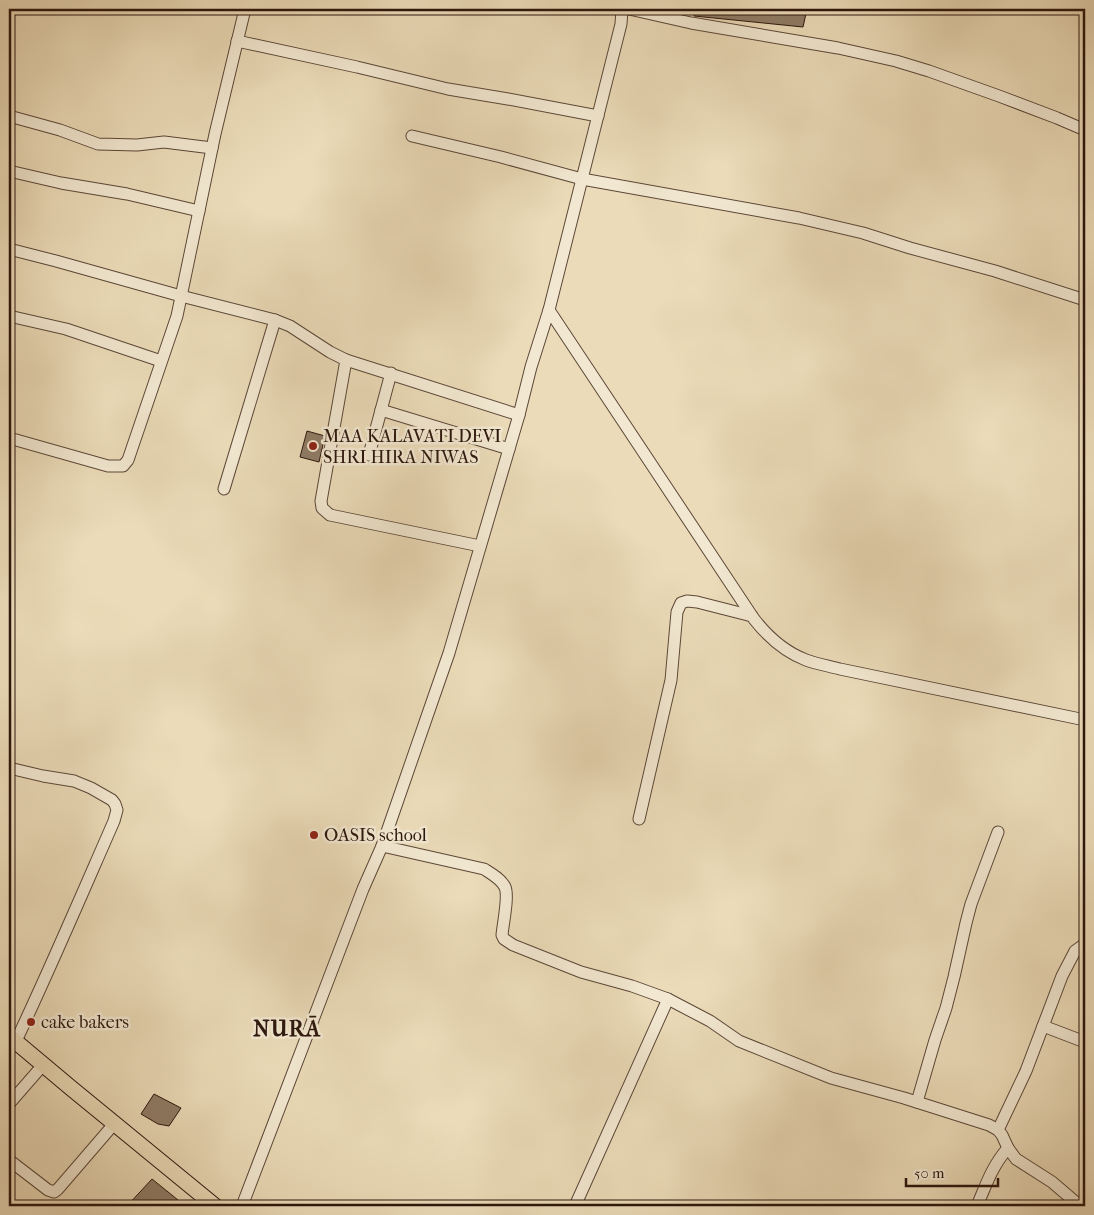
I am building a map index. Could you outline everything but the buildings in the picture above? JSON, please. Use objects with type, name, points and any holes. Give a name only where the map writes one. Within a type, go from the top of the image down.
[{"type":"main road","points":[[12,1038],[114,1124],[216,1206]]},
{"type":"street","points":[[9,438],[108,466],[123,466],[128,460],[172,334],[182,296],[212,148],[245,9]]},
{"type":"street","points":[[242,1206],[363,889],[382,846],[449,653],[549,310],[621,24],[622,9]]},
{"type":"street","points":[[629,9],[691,23],[838,48],[896,61],[990,93],[1085,130]]},
{"type":"street","points":[[238,41],[357,66],[448,89],[598,116]]},
{"type":"street","points":[[9,116],[60,130],[98,144],[137,145],[164,142],[212,148]]},
{"type":"street","points":[[412,136],[501,156],[582,179],[799,218],[863,233],[1085,300]]},
{"type":"street","points":[[9,171],[199,210]]},
{"type":"street","points":[[9,249],[275,320],[290,326],[346,360],[519,415]]},
{"type":"street","points":[[549,310],[752,616],[765,633],[783,648],[806,660],[840,669],[1085,720]]},
{"type":"street","points":[[9,316],[66,329],[161,361]]},
{"type":"street","points":[[224,489],[275,320]]},
{"type":"street","points":[[346,360],[321,501],[322,508],[330,515],[480,546]]},
{"type":"street","points":[[369,455],[391,374]]},
{"type":"street","points":[[381,410],[509,449]]},
{"type":"street","points":[[639,819],[671,680],[675,624],[681,603],[687,601],[697,602],[752,616]]},
{"type":"street","points":[[9,768],[74,782],[91,788],[112,800],[117,810],[39,992],[12,1038]]},
{"type":"street","points":[[916,1102],[946,1008],[971,904],[998,832]]},
{"type":"street","points":[[382,846],[484,869],[495,876],[504,886],[506,894],[502,935],[504,939],[513,945],[581,972],[632,986],[668,999],[710,1021],[739,1041],[831,1078],[989,1125],[998,1130],[1002,1135],[1016,1159],[1052,1182],[1080,1206]]},
{"type":"street","points":[[998,1130],[1026,1071],[1062,976],[1075,951],[1085,946]]},
{"type":"street","points":[[574,1206],[668,999]]},
{"type":"street","points":[[1043,1026],[1085,1042]]},
{"type":"street","points":[[9,1104],[43,1065]]},
{"type":"street","points":[[9,1160],[48,1190],[54,1192],[114,1124]]},
{"type":"street","points":[[977,1206],[992,1170],[998,1159],[1008,1148]]},
{"type":"place","name":"MAA KALAVATI DEVI SHRI HIRA NIWAS","points":[[313,446]]},
{"type":"place","name":"OASIS school","points":[[314,835]]},
{"type":"place","name":"cake bakers","points":[[31,1022]]},
{"type":"district","name":"NURĀ","points":[[287,1028]]}]
